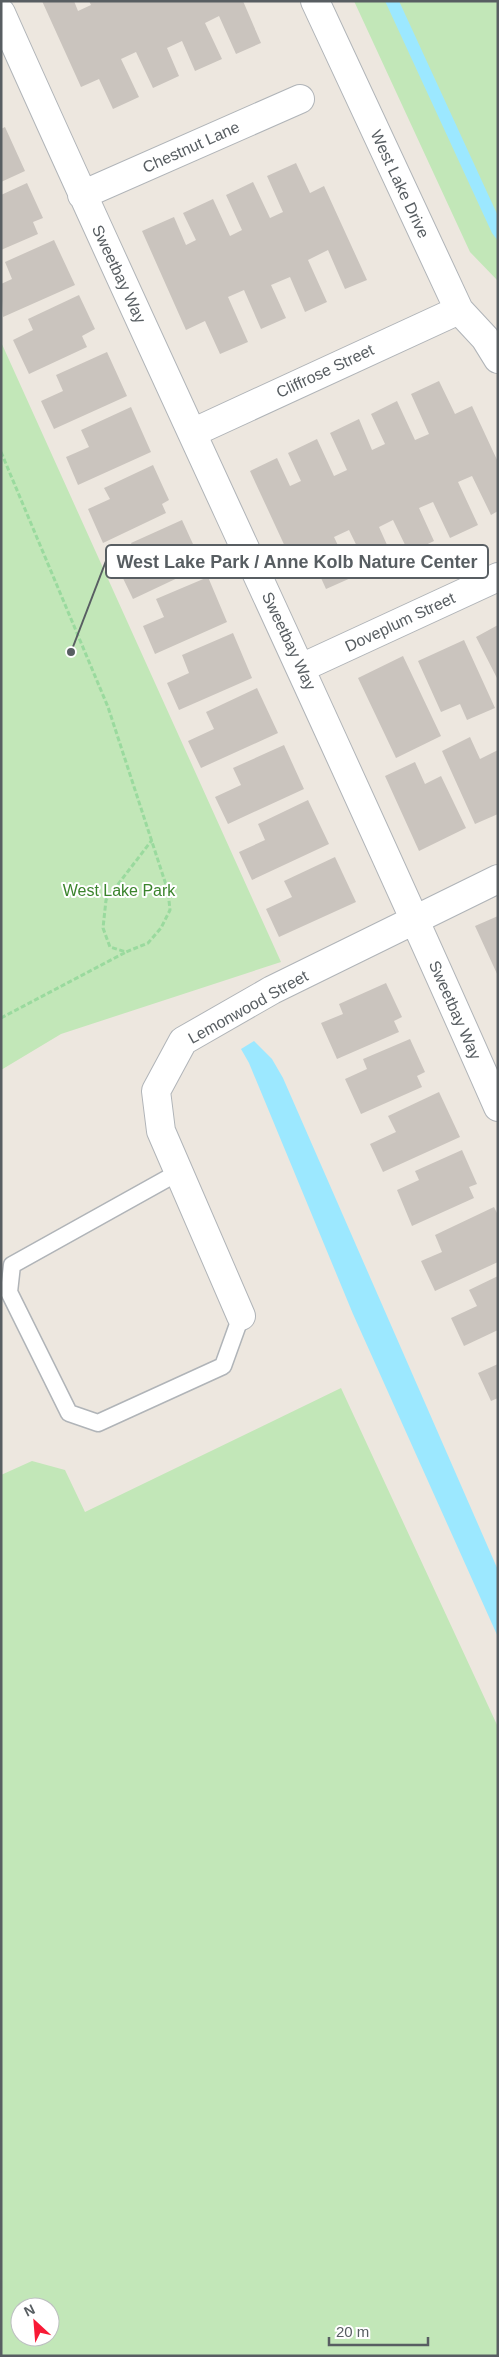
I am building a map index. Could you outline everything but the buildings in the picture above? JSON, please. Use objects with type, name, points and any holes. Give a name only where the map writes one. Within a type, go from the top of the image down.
[{"type":"street","name":"West Lake Drive","points":[[315,1],[459,310],[485,338],[498,359]]},
{"type":"street","name":"Sweetbay Way","points":[[1,14],[82,195],[301,668],[498,1107]]},
{"type":"street","name":"Chestnut Lane","points":[[82,195],[300,99]]},
{"type":"street","name":"Cliffrose Street","points":[[192,433],[459,310]]},
{"type":"street","name":"Doveplum Street","points":[[301,668],[498,577]]},
{"type":"street","name":"Lemonwood Street","points":[[241,1316],[161,1131],[156,1091],[183,1041],[272,990],[498,879]]},
{"type":"lane","points":[[179,1172],[12,1265],[9,1292],[69,1413],[98,1423],[223,1366],[241,1316]]},
{"type":"path","points":[[1,452],[108,708],[168,890],[170,910],[161,928],[148,944],[126,952],[1,1018]]},
{"type":"path","points":[[126,952],[110,947],[102,928],[106,900],[152,840]]},
{"type":"green space","points":[[354,1],[498,1],[498,281],[470,252]]},
{"type":"green space","name":"West Lake Park","points":[[1,342],[281,962],[61,1034],[1,1070]]},
{"type":"green space","points":[[341,1388],[498,1727],[498,2356],[1,2356],[1,1475],[32,1461],[65,1470],[85,1512]]},
{"type":"water","points":[[385,1],[399,1],[498,216],[498,241],[492,233]]},
{"type":"water","points":[[254,1041],[272,1059],[283,1078],[498,1570],[498,1637],[353,1314],[249,1063],[241,1049]]},
{"type":"place","name":"West Lake Park / Anne Kolb Nature Center","points":[[71,652]]}]
